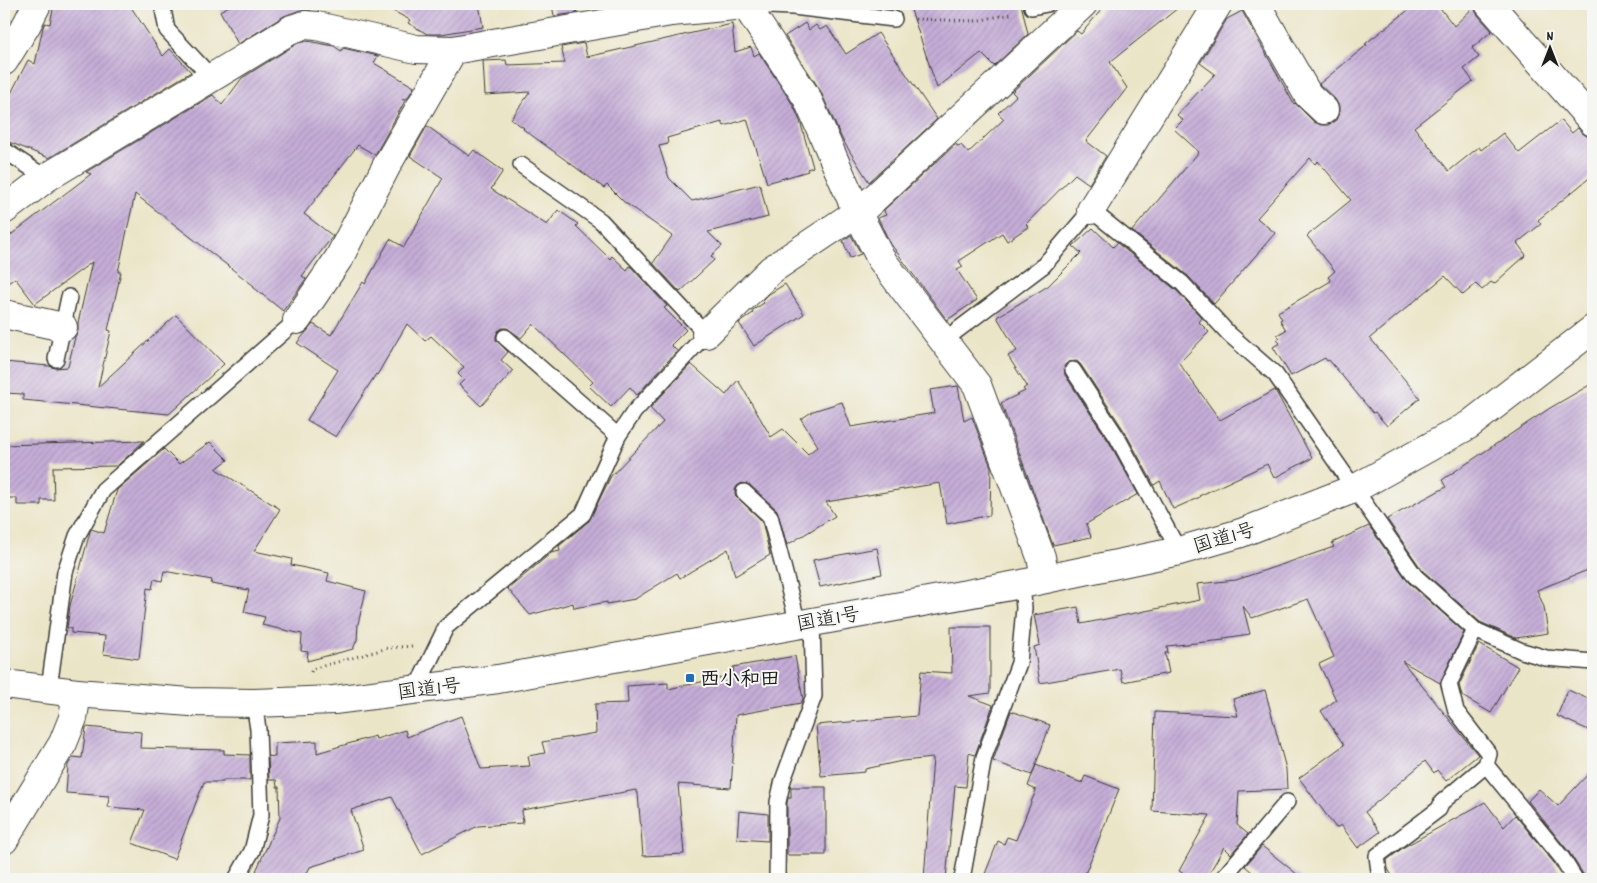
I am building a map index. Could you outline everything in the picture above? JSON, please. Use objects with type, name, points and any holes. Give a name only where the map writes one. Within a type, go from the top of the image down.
[{"type":"main road","points":[[4,61],[37,4]]},
{"type":"main road","points":[[4,210],[46,178],[292,29],[305,25],[317,26],[416,49],[453,50],[671,12],[745,4],[807,98],[857,212],[881,258],[978,385],[1041,557],[1033,581]]},
{"type":"main road","points":[[706,334],[771,270],[865,207],[1083,4]]},
{"type":"main road","points":[[1091,210],[1218,4]]},
{"type":"main road","points":[[1256,4],[1308,95],[1324,110]]},
{"type":"main road","points":[[1489,4],[1593,122]]},
{"type":"main road","points":[[297,320],[339,258],[388,163],[453,50]]},
{"type":"main road","points":[[4,314],[63,327]]},
{"type":"main road","name":"国道1号","points":[[4,684],[49,688],[77,693],[190,702],[254,703],[334,700],[498,679],[1033,581],[1179,551],[1241,533],[1356,488],[1469,425],[1593,329]]},
{"type":"main road","points":[[4,840],[63,743],[74,718],[77,693]]},
{"type":"lane","points":[[162,4],[167,30],[212,78]]},
{"type":"lane","points":[[745,4],[793,7],[894,19]]},
{"type":"lane","points":[[4,150],[46,178]]},
{"type":"lane","points":[[416,690],[446,627],[583,514],[618,436],[634,412],[706,334],[601,221],[521,165]]},
{"type":"lane","points":[[943,341],[1044,265],[1091,210],[1182,283],[1229,334],[1275,374],[1356,488],[1415,576],[1475,630],[1522,652],[1546,658],[1593,662]]},
{"type":"lane","points":[[56,359],[69,297]]},
{"type":"lane","points":[[49,688],[65,572],[77,536],[103,490],[297,320]]},
{"type":"lane","points":[[505,337],[618,436]]},
{"type":"lane","points":[[1073,370],[1118,438],[1179,551]]},
{"type":"lane","points":[[744,492],[770,516],[805,622],[814,696],[783,780],[778,802],[777,879]]},
{"type":"lane","points":[[962,879],[984,757],[1019,663],[1024,608],[1033,581]]},
{"type":"lane","points":[[1380,879],[1377,856],[1439,809],[1442,802],[1486,765],[1489,754],[1456,711],[1450,684],[1475,630]]},
{"type":"lane","points":[[236,879],[252,851],[261,815],[258,729],[254,703]]},
{"type":"lane","points":[[1486,765],[1562,858],[1575,879]]},
{"type":"lane","points":[[1222,879],[1287,802]]},
{"type":"path","points":[[894,19],[975,21],[1025,12],[1040,5]]},
{"type":"path","points":[[308,678],[312,669],[388,648],[438,644]]},
{"type":"building","points":[[54,4],[129,4],[163,56],[170,49],[191,72],[49,158],[4,140],[4,107],[28,60],[35,64],[43,27],[45,23],[50,24]]},
{"type":"building","points":[[233,4],[314,4],[311,10],[300,10],[284,16],[238,44],[220,11]]},
{"type":"building","points":[[380,4],[479,4],[483,27],[441,34],[427,34],[408,23],[410,20]]},
{"type":"building","points":[[552,4],[575,4],[577,13],[554,16]]},
{"type":"building","points":[[909,4],[1021,4],[1028,34],[994,66],[981,53],[937,88]]},
{"type":"building","points":[[1106,4],[1183,4],[1110,62],[1127,88],[1086,141],[1106,156],[1089,184],[1075,174],[1026,224],[1028,227],[1007,241],[1002,233],[959,261],[963,267],[957,270],[977,300],[947,320],[890,243],[878,218],[886,215],[885,209],[956,144],[957,146],[961,145],[968,153],[1004,119],[998,113],[1016,96],[1012,92],[1077,31],[1081,34]]},
{"type":"building","points":[[1416,4],[1437,4],[1454,26],[1474,7],[1477,14],[1492,31],[1472,48],[1479,57],[1464,69],[1473,81],[1414,127],[1449,171],[1479,147],[1481,150],[1503,133],[1519,153],[1561,120],[1572,133],[1578,128],[1593,140],[1593,175],[1538,220],[1541,224],[1517,243],[1526,255],[1494,284],[1491,282],[1482,290],[1476,284],[1463,295],[1445,276],[1370,338],[1420,398],[1387,426],[1375,412],[1373,413],[1329,360],[1327,361],[1325,358],[1291,376],[1273,347],[1280,343],[1277,340],[1280,338],[1277,335],[1286,330],[1278,312],[1331,281],[1328,277],[1335,271],[1307,236],[1351,200],[1318,161],[1315,164],[1310,158],[1257,218],[1275,233],[1214,304],[1188,276],[1132,231],[1199,152],[1174,129],[1183,120],[1177,115],[1215,74],[1200,63],[1227,19],[1242,11],[1294,104],[1314,122],[1328,125],[1336,120],[1339,106],[1335,99],[1319,84],[1367,45],[1365,44]]},
{"type":"building","points":[[805,23],[809,30],[816,25],[820,30],[827,26],[846,54],[878,33],[937,119],[869,182],[842,139],[820,90],[785,36]]},
{"type":"building","points":[[732,24],[735,52],[751,47],[754,56],[759,53],[793,105],[800,121],[813,167],[807,169],[808,171],[767,183],[747,119],[724,126],[722,122],[667,138],[668,144],[659,146],[669,178],[692,201],[760,184],[768,217],[708,232],[722,246],[711,256],[714,260],[680,292],[653,263],[672,236],[624,202],[607,185],[604,188],[511,119],[530,92],[485,95],[483,61],[506,60],[507,65],[565,63],[561,47],[584,43],[587,57]]},
{"type":"building","points":[[307,41],[334,46],[341,51],[343,48],[378,56],[374,63],[414,87],[407,99],[402,99],[405,101],[375,155],[358,145],[304,214],[333,236],[302,276],[306,279],[283,311],[254,286],[135,194],[118,272],[121,272],[108,330],[111,331],[98,387],[176,315],[224,364],[169,414],[23,400],[23,394],[4,393],[4,362],[55,368],[68,367],[78,331],[78,323],[92,262],[35,304],[15,278],[4,286],[4,240],[91,174],[86,172],[213,95],[222,105],[242,78],[298,43]]},
{"type":"building","points":[[427,126],[469,156],[474,150],[503,171],[491,189],[547,225],[558,210],[578,224],[576,226],[610,259],[612,256],[627,270],[630,266],[667,306],[664,308],[686,330],[671,345],[677,351],[637,395],[630,387],[611,407],[589,386],[593,382],[533,324],[521,338],[507,328],[502,328],[498,331],[496,340],[508,352],[501,360],[513,371],[481,406],[459,385],[464,380],[458,374],[464,367],[431,336],[425,341],[407,324],[377,375],[336,437],[307,420],[338,370],[297,343],[313,324],[331,335],[363,282],[365,284],[390,239],[404,247],[443,178],[410,156]]},
{"type":"building","points":[[1093,228],[1113,247],[1117,243],[1176,290],[1202,318],[1199,322],[1209,332],[1179,363],[1220,420],[1275,390],[1312,458],[1274,478],[1267,464],[1173,509],[1160,481],[1154,485],[1125,432],[1081,365],[1077,361],[1068,362],[1064,366],[1065,375],[1109,442],[1138,494],[1086,524],[1091,537],[1053,545],[1001,403],[1025,391],[1023,389],[1027,386],[1008,356],[1017,351],[997,317],[1048,286],[1081,253],[1073,246]]},
{"type":"building","points":[[851,235],[861,254],[850,258],[843,241]]},
{"type":"building","points":[[785,284],[804,314],[754,346],[739,323],[764,303],[762,301],[769,294]]},
{"type":"building","points":[[691,364],[726,395],[738,380],[771,437],[783,429],[808,454],[818,446],[801,419],[813,411],[842,402],[851,427],[934,413],[930,390],[958,386],[964,421],[972,417],[991,467],[990,515],[947,524],[940,483],[826,502],[835,516],[787,545],[777,510],[750,485],[742,483],[737,486],[735,495],[762,521],[770,555],[735,576],[728,549],[680,578],[677,573],[635,599],[574,608],[573,603],[530,615],[508,589],[551,553],[560,551],[559,546],[589,521],[611,476],[663,422],[650,408]]},
{"type":"building","points":[[1593,383],[1593,568],[1537,590],[1544,607],[1548,633],[1516,638],[1480,622],[1422,570],[1387,519],[1446,487],[1442,480],[1550,408]]},
{"type":"building","points":[[144,441],[117,466],[53,467],[54,500],[41,500],[41,505],[17,505],[17,498],[4,498],[4,445]]},
{"type":"building","points":[[210,442],[228,460],[216,469],[280,509],[254,551],[292,559],[291,565],[329,573],[327,581],[366,591],[358,624],[357,640],[353,649],[307,661],[308,652],[301,651],[302,634],[262,625],[265,617],[244,612],[249,590],[211,584],[212,580],[164,571],[162,581],[154,579],[152,589],[147,588],[139,659],[103,654],[105,636],[71,633],[71,628],[67,628],[70,606],[91,529],[104,533],[117,490],[164,449],[179,464]]},
{"type":"building","points":[[1369,526],[1409,583],[1464,632],[1440,683],[1402,661],[1478,755],[1446,781],[1437,770],[1434,773],[1425,761],[1365,812],[1380,832],[1358,848],[1341,825],[1336,828],[1299,778],[1344,745],[1321,711],[1336,700],[1319,664],[1334,657],[1308,599],[1252,618],[1243,606],[1250,634],[1224,638],[1224,640],[1167,646],[1168,653],[1165,653],[1169,673],[1123,682],[1120,669],[1040,683],[1034,647],[1040,645],[1034,615],[1078,607],[1081,624],[1200,600],[1197,584],[1236,580],[1334,547],[1332,543]]},
{"type":"building","points":[[877,548],[882,574],[820,587],[813,560]]},
{"type":"building","points":[[951,627],[990,627],[990,693],[969,696],[993,705],[975,755],[969,753],[966,787],[955,786],[946,879],[924,879],[933,758],[902,761],[865,769],[865,772],[821,776],[816,725],[917,716],[921,671],[952,673]]},
{"type":"building","points":[[1479,644],[1518,667],[1491,713],[1462,696],[1459,685]]},
{"type":"building","points":[[795,656],[803,699],[801,703],[736,715],[731,788],[678,784],[684,854],[643,856],[638,793],[636,793],[636,790],[522,810],[523,823],[478,826],[422,854],[392,797],[351,810],[364,850],[310,867],[304,879],[273,879],[256,871],[280,818],[279,787],[277,787],[276,780],[269,780],[268,756],[275,757],[275,743],[317,741],[317,753],[375,736],[376,739],[405,730],[407,737],[461,716],[481,769],[530,766],[528,756],[545,753],[542,742],[596,733],[595,704],[628,703],[627,686],[668,683],[668,689],[734,675],[733,667]]},
{"type":"building","points":[[1265,690],[1286,769],[1287,789],[1239,791],[1237,825],[1248,834],[1231,854],[1224,847],[1206,879],[1193,879],[1179,871],[1210,815],[1152,811],[1155,712],[1238,716],[1233,699]]},
{"type":"building","points":[[1568,690],[1593,701],[1593,732],[1557,716]]},
{"type":"building","points":[[1011,711],[1050,725],[1032,775],[993,761]]},
{"type":"building","points":[[86,727],[141,732],[140,748],[224,750],[224,754],[250,755],[250,780],[204,782],[174,859],[132,843],[145,810],[108,807],[109,796],[66,793],[68,765],[73,757],[82,758]]},
{"type":"building","points":[[1036,765],[1082,783],[1085,776],[1119,789],[1083,879],[983,879],[998,841],[1004,844],[1007,837],[1016,840],[1036,790],[1028,786]]},
{"type":"building","points":[[1593,769],[1593,879],[1584,879],[1583,874],[1569,852],[1528,801],[1539,789],[1558,806]]},
{"type":"building","points":[[791,787],[826,787],[826,855],[787,855],[787,803],[788,798],[791,798]]},
{"type":"building","points":[[1485,802],[1504,827],[1515,815],[1554,863],[1564,879],[1394,879],[1388,869],[1387,860],[1404,847]]},
{"type":"building","points":[[739,811],[768,814],[768,841],[737,839]]},
{"type":"building","points":[[1262,846],[1303,879],[1260,879],[1245,866]]},
{"type":"place","name":"西小和田","points":[[690,678]]}]
